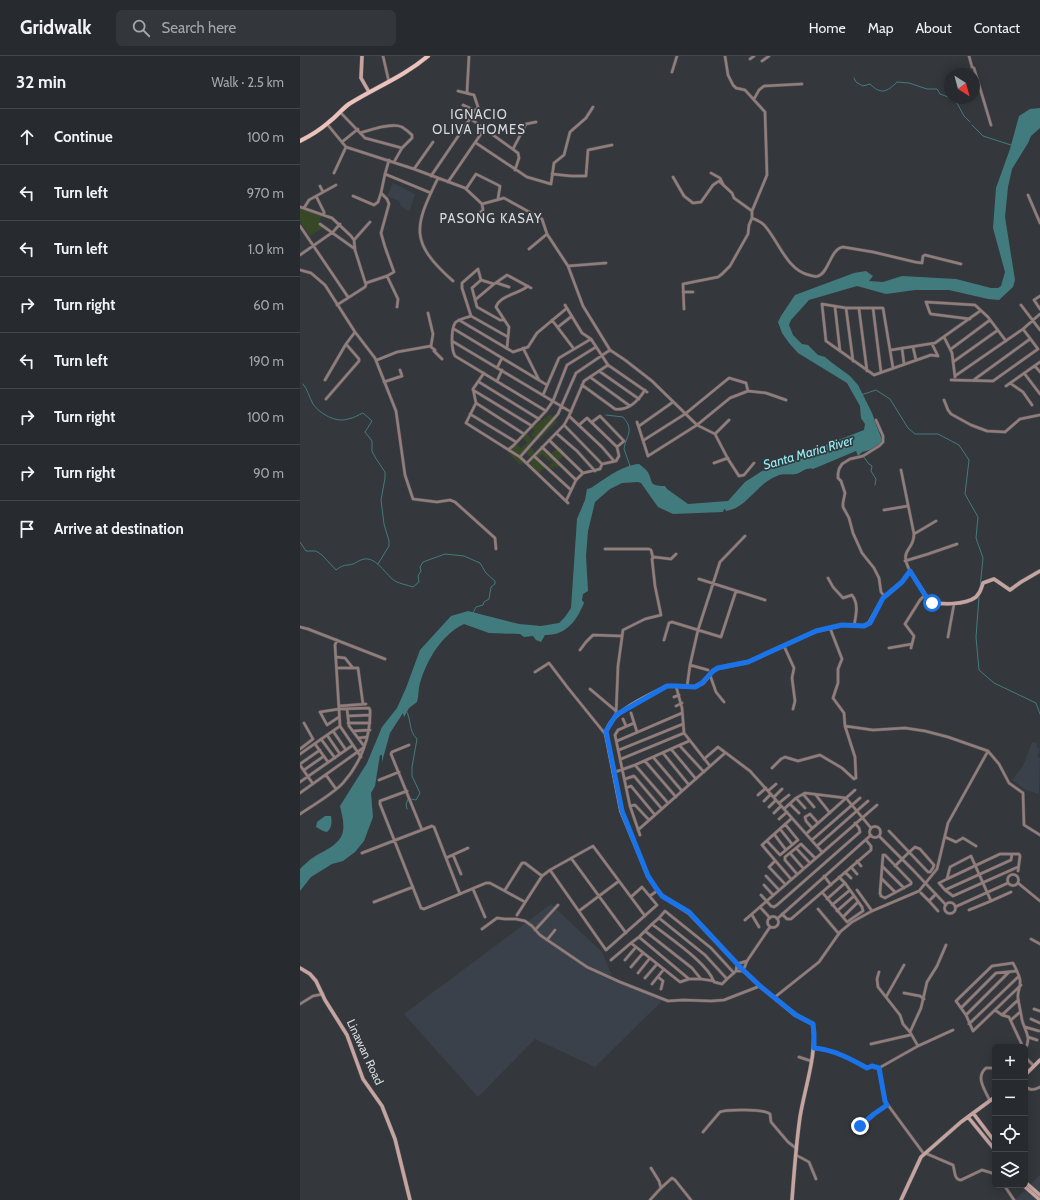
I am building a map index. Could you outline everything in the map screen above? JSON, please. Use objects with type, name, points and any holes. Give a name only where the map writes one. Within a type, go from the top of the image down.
[{"type":"main road","points":[[300,141],[327,124],[347,106],[369,92],[410,70],[428,56]]},
{"type":"street","points":[[362,56],[361,78],[369,92]]},
{"type":"street","points":[[383,56],[389,82]]},
{"type":"street","points":[[467,92],[469,56]]},
{"type":"street","points":[[672,72],[677,56]]},
{"type":"street","points":[[684,309],[683,284],[718,277],[730,266],[748,234],[752,211],[767,175],[766,117],[762,108],[745,90],[736,88],[731,82],[725,56]]},
{"type":"street","points":[[750,59],[754,56]]},
{"type":"street","points":[[762,61],[768,56]]},
{"type":"street","points":[[969,56],[979,82],[991,125]]},
{"type":"street","points":[[754,99],[758,91],[764,86],[802,84]]},
{"type":"street","points":[[431,176],[478,107],[476,97],[467,92],[458,91]]},
{"type":"street","points":[[463,105],[476,111]]},
{"type":"street","points":[[476,143],[515,170],[528,177],[551,184],[555,161],[564,156],[570,132],[586,118],[593,107]]},
{"type":"street","points":[[340,112],[365,138],[402,148]]},
{"type":"street","points":[[471,119],[518,153],[519,158],[515,170]]},
{"type":"street","points":[[513,149],[526,124],[536,122]]},
{"type":"street","points":[[327,124],[346,147],[389,160],[466,189],[482,204],[483,210],[469,222]]},
{"type":"street","points":[[360,133],[373,128],[396,125],[401,126],[412,135],[412,138],[402,148],[394,162]]},
{"type":"street","points":[[448,182],[485,128]]},
{"type":"street","points":[[342,142],[358,129]]},
{"type":"street","points":[[414,169],[433,142]]},
{"type":"street","points":[[552,174],[586,176],[588,150],[612,145]]},
{"type":"street","points":[[334,172],[346,147]]},
{"type":"street","points":[[353,196],[374,205],[378,202],[389,160]]},
{"type":"street","points":[[711,173],[720,178],[723,184]]},
{"type":"street","points":[[385,174],[431,193]]},
{"type":"street","points":[[466,189],[476,174],[500,186],[498,199]]},
{"type":"street","points":[[673,177],[684,196],[693,203],[701,202],[717,182],[721,181],[732,193],[734,198],[752,211]]},
{"type":"street","points":[[438,178],[420,219],[421,241],[426,252],[452,281]]},
{"type":"street","points":[[304,208],[309,200],[336,185]]},
{"type":"street","points":[[320,186],[323,192]]},
{"type":"street","points":[[337,306],[365,287],[366,283],[394,272],[385,247],[382,233],[389,204],[388,199],[381,193]]},
{"type":"street","points":[[1028,195],[1040,223]]},
{"type":"street","points":[[316,196],[324,210],[324,215]]},
{"type":"street","points":[[482,204],[498,199],[508,199],[540,217],[543,221],[547,234],[568,266],[582,306],[610,350],[652,381],[697,425],[715,434],[739,476],[744,475],[754,463]]},
{"type":"street","points":[[300,207],[332,218],[340,224],[354,240],[355,250],[366,283]]},
{"type":"street","points":[[752,218],[760,221],[766,227],[797,270],[814,277],[818,277],[822,274],[832,256],[840,248],[844,247],[915,262],[922,263],[923,256],[925,255],[961,264]]},
{"type":"street","points":[[354,240],[370,222]]},
{"type":"street","points":[[320,224],[355,250]]},
{"type":"street","points":[[300,255],[314,246],[340,224]]},
{"type":"street","points":[[300,226],[348,298]]},
{"type":"street","points":[[528,249],[547,234]]},
{"type":"street","points":[[568,266],[606,263]]},
{"type":"street","points":[[482,280],[478,269],[462,283],[470,316],[508,337]]},
{"type":"street","points":[[300,270],[311,274],[325,285],[354,332],[376,360],[396,411],[402,459],[412,499],[437,502],[450,500],[455,502],[495,538],[496,549]]},
{"type":"street","points":[[475,300],[507,275],[531,288]]},
{"type":"street","points":[[387,276],[398,298],[397,307]]},
{"type":"street","points":[[482,280],[509,287]]},
{"type":"street","points":[[482,280],[472,288],[477,306],[500,320],[504,320]]},
{"type":"street","points":[[507,348],[509,328],[504,320],[504,317],[496,307],[497,303],[509,295],[525,289],[528,286]]},
{"type":"street","points":[[683,292],[692,292]]},
{"type":"street","points":[[1040,296],[1034,300],[1040,309]]},
{"type":"street","points":[[970,319],[930,314],[926,302],[975,305],[990,320],[1006,342]]},
{"type":"street","points":[[893,368],[884,309],[882,307],[859,309],[835,307],[823,303],[821,305],[826,341],[874,375],[931,355],[938,356],[932,344]]},
{"type":"street","points":[[1021,305],[1040,330]]},
{"type":"street","points":[[459,320],[513,352],[528,347],[537,333],[566,306],[582,333],[591,339],[608,365],[646,391],[636,403],[622,410],[616,409],[582,385]]},
{"type":"street","points":[[835,307],[840,351]]},
{"type":"street","points":[[846,308],[853,361]]},
{"type":"street","points":[[873,308],[881,372]]},
{"type":"street","points":[[859,309],[867,371]]},
{"type":"street","points":[[891,350],[932,344],[980,311]]},
{"type":"street","points":[[428,313],[433,334],[432,345],[430,347]]},
{"type":"street","points":[[951,380],[1006,342],[1040,314]]},
{"type":"street","points":[[470,316],[455,323],[452,341],[455,356],[546,411]]},
{"type":"street","points":[[558,327],[572,316]]},
{"type":"street","points":[[552,320],[574,349]]},
{"type":"street","points":[[951,349],[990,320]]},
{"type":"street","points":[[955,378],[993,381],[1038,349],[1023,329]]},
{"type":"street","points":[[454,330],[547,385]]},
{"type":"street","points":[[953,362],[998,330]]},
{"type":"street","points":[[325,380],[354,332]]},
{"type":"street","points":[[944,337],[951,349],[955,378]]},
{"type":"street","points":[[543,395],[559,358],[591,339]]},
{"type":"street","points":[[975,380],[1030,339]]},
{"type":"street","points":[[452,341],[571,412]]},
{"type":"street","points":[[326,399],[359,362],[359,359],[346,344]]},
{"type":"street","points":[[376,360],[397,352],[430,347],[435,350],[434,351],[442,359]]},
{"type":"street","points":[[509,449],[539,419],[553,401],[567,365],[596,347]]},
{"type":"street","points":[[913,347],[916,360]]},
{"type":"street","points":[[523,348],[540,381]]},
{"type":"street","points":[[902,348],[904,364]]},
{"type":"street","points":[[520,457],[558,414],[576,373],[610,350]]},
{"type":"street","points":[[498,368],[502,358]]},
{"type":"street","points":[[1006,386],[1040,362]]},
{"type":"street","points":[[527,463],[564,425],[570,416],[584,381],[608,365]]},
{"type":"street","points":[[1035,366],[1040,372]]},
{"type":"street","points":[[384,382],[402,376],[400,370]]},
{"type":"street","points":[[496,381],[502,370]]},
{"type":"street","points":[[599,371],[639,399]]},
{"type":"street","points":[[484,373],[473,389],[476,404],[466,423],[520,457],[567,502],[576,480],[583,473],[600,469],[602,464],[616,461],[619,456],[617,447],[587,418],[580,425]]},
{"type":"street","points":[[1024,373],[1040,394]]},
{"type":"street","points":[[590,377],[630,406]]},
{"type":"street","points":[[644,440],[685,414],[729,378],[746,384],[748,390]]},
{"type":"street","points":[[478,382],[539,419]]},
{"type":"street","points":[[1010,383],[1023,392],[1032,405]]},
{"type":"street","points":[[473,389],[532,426]]},
{"type":"street","points":[[637,422],[648,456],[697,425],[723,403],[748,390],[766,393],[786,400]]},
{"type":"street","points":[[944,400],[951,414],[971,425],[987,431],[1005,432],[1020,419],[1040,415]]},
{"type":"street","points":[[639,426],[673,402]]},
{"type":"street","points":[[476,404],[524,434]]},
{"type":"street","points":[[470,414],[516,442]]},
{"type":"street","points":[[570,416],[614,461]]},
{"type":"street","points":[[592,422],[600,416],[624,441],[617,447]]},
{"type":"street","points":[[715,434],[729,420]]},
{"type":"street","points":[[876,420],[883,436],[883,442],[863,456],[850,459],[842,464],[838,470],[838,478],[841,481],[845,493],[843,507],[849,518],[853,533],[862,554],[874,568],[879,578],[881,592],[885,597]]},
{"type":"street","points":[[564,425],[602,464]]},
{"type":"street","points":[[556,433],[577,451],[595,470]]},
{"type":"street","points":[[549,440],[583,473]]},
{"type":"street","points":[[542,447],[576,480]]},
{"type":"street","points":[[534,456],[571,490]]},
{"type":"street","points":[[714,463],[728,458]]},
{"type":"street","points":[[901,470],[914,534],[914,538],[904,561],[932,603],[954,604],[974,598],[981,591],[983,583],[994,579],[1010,590],[1040,571]]},
{"type":"street","points":[[884,510],[908,506]]},
{"type":"street","points":[[914,534],[936,521]]},
{"type":"street","points":[[687,687],[690,665],[698,630],[720,562],[745,536]]},
{"type":"street","points":[[904,561],[957,544]]},
{"type":"street","points":[[605,549],[651,550],[655,586],[661,615],[645,619],[624,629],[621,636],[618,666],[616,713],[607,729],[606,736],[622,811],[648,876],[662,896],[689,912],[737,964],[760,986],[796,1015],[813,1024],[814,1048],[800,1118],[792,1200]]},
{"type":"street","points":[[653,558],[663,557],[671,559],[676,554]]},
{"type":"street","points":[[616,713],[667,686],[695,687],[702,683],[713,671],[718,668],[748,662],[816,631],[842,625],[864,626],[870,623],[880,602],[902,582],[910,571]]},
{"type":"street","points":[[828,578],[833,587],[843,598],[852,595],[856,599],[857,603],[854,626]]},
{"type":"street","points":[[698,579],[765,600]]},
{"type":"street","points":[[664,640],[670,622],[720,637],[722,636],[736,591]]},
{"type":"street","points":[[911,648],[914,636],[905,624],[920,600],[926,595]]},
{"type":"street","points":[[948,637],[954,604]]},
{"type":"street","points":[[300,627],[385,659]]},
{"type":"street","points":[[772,768],[785,757],[798,761],[820,756],[842,768],[854,779],[856,778],[855,757],[845,726],[844,713],[833,698],[838,682],[838,669],[842,659],[830,628]]},
{"type":"street","points":[[580,650],[593,635],[621,636]]},
{"type":"street","points":[[337,640],[335,645],[340,726],[361,757]]},
{"type":"street","points":[[889,648],[912,644]]},
{"type":"street","points":[[784,646],[794,668],[792,678],[796,701],[793,709]]},
{"type":"street","points":[[336,657],[345,658],[353,668]]},
{"type":"street","points":[[535,672],[549,663],[606,736]]},
{"type":"street","points":[[690,665],[708,670]]},
{"type":"street","points":[[336,668],[358,668],[365,704],[320,712],[327,725],[339,717]]},
{"type":"street","points":[[710,675],[716,692],[724,702]]},
{"type":"street","points":[[676,686],[682,703],[684,733],[710,766]]},
{"type":"street","points":[[590,689],[616,713]]},
{"type":"street","points":[[674,697],[679,695]]},
{"type":"street","points":[[676,706],[682,703]]},
{"type":"street","points":[[300,814],[342,784],[361,757],[370,730],[369,708],[339,708]]},
{"type":"street","points":[[347,709],[348,724],[364,747]]},
{"type":"street","points":[[631,713],[637,732]]},
{"type":"street","points":[[617,741],[682,713]]},
{"type":"street","points":[[348,716],[370,715]]},
{"type":"street","points":[[623,719],[626,726]]},
{"type":"street","points":[[348,724],[370,722]]},
{"type":"street","points":[[300,749],[313,739],[304,723]]},
{"type":"street","points":[[634,723],[616,732],[615,735],[630,806],[640,835]]},
{"type":"street","points":[[619,750],[683,724]]},
{"type":"street","points":[[300,754],[340,726]]},
{"type":"street","points":[[845,726],[873,730],[905,728],[926,731],[988,751],[999,764],[1009,783],[1023,793],[1024,824],[1040,835]]},
{"type":"street","points":[[353,731],[370,730]]},
{"type":"street","points":[[333,731],[346,750]]},
{"type":"street","points":[[621,759],[684,733]]},
{"type":"street","points":[[327,735],[340,754]]},
{"type":"street","points":[[358,738],[367,737]]},
{"type":"street","points":[[321,739],[335,758]]},
{"type":"street","points":[[614,772],[635,765],[689,741]]},
{"type":"street","points":[[315,744],[328,762]]},
{"type":"street","points":[[300,782],[353,745]]},
{"type":"street","points":[[409,745],[392,752],[391,754],[422,830]]},
{"type":"street","points":[[680,746],[704,772]]},
{"type":"street","points":[[300,793],[364,747]]},
{"type":"street","points":[[704,759],[718,747],[750,771],[822,852]]},
{"type":"street","points":[[313,784],[300,765],[320,750]]},
{"type":"street","points":[[671,750],[696,779]]},
{"type":"street","points":[[775,997],[819,962],[839,934],[852,922],[872,911],[919,891],[937,869],[948,823],[988,751]]},
{"type":"street","points":[[662,753],[689,785]]},
{"type":"street","points":[[638,830],[725,753]]},
{"type":"street","points":[[304,770],[324,756]]},
{"type":"street","points":[[653,757],[682,791]]},
{"type":"street","points":[[645,760],[676,797]]},
{"type":"street","points":[[635,765],[668,803]]},
{"type":"street","points":[[378,780],[399,772]]},
{"type":"street","points":[[326,775],[336,789]]},
{"type":"street","points":[[625,780],[634,776],[662,809]]},
{"type":"street","points":[[758,795],[776,784]]},
{"type":"street","points":[[626,788],[631,786],[655,815]]},
{"type":"street","points":[[774,797],[782,789]]},
{"type":"street","points":[[806,834],[855,790]]},
{"type":"street","points":[[407,791],[380,801],[380,804],[421,908],[424,909],[490,883],[525,902]]},
{"type":"street","points":[[777,919],[866,840],[870,835],[871,828],[846,798],[805,793],[796,798],[790,804],[779,819]]},
{"type":"street","points":[[764,801],[771,794]]},
{"type":"street","points":[[803,794],[814,807]]},
{"type":"street","points":[[814,794],[830,813]]},
{"type":"street","points":[[779,803],[789,795]]},
{"type":"street","points":[[796,798],[805,808]]},
{"type":"street","points":[[812,840],[860,798]]},
{"type":"street","points":[[769,807],[776,800]]},
{"type":"street","points":[[816,846],[868,801]]},
{"type":"street","points":[[790,804],[799,813]]},
{"type":"street","points":[[630,806],[635,805],[649,820]]},
{"type":"street","points":[[745,920],[877,805]]},
{"type":"street","points":[[774,813],[781,806]]},
{"type":"street","points":[[812,828],[805,818],[810,814],[818,823]]},
{"type":"street","points":[[791,880],[762,846],[792,818]]},
{"type":"street","points":[[762,895],[772,907],[777,905],[860,832],[855,823]]},
{"type":"street","points":[[767,840],[780,855],[786,850],[798,839],[785,824]]},
{"type":"street","points":[[362,854],[432,826],[434,827],[460,894]]},
{"type":"street","points":[[871,828],[876,826],[880,829],[881,831],[879,836]]},
{"type":"street","points":[[780,829],[792,844]]},
{"type":"street","points":[[889,831],[910,852],[928,872],[930,872],[934,865],[917,847],[915,847],[910,852],[902,859],[895,866]]},
{"type":"street","points":[[774,834],[786,850]]},
{"type":"street","points":[[870,835],[874,838],[879,836]]},
{"type":"street","points":[[879,836],[946,905]]},
{"type":"street","points":[[945,837],[956,842],[963,838],[976,846]]},
{"type":"street","points":[[782,914],[787,920],[791,919],[845,872],[872,848],[866,840]]},
{"type":"street","points":[[797,874],[785,860],[790,853],[802,844],[815,858]]},
{"type":"street","points":[[517,915],[542,876],[593,846],[645,916]]},
{"type":"street","points":[[446,858],[468,848]]},
{"type":"street","points":[[796,848],[810,863]]},
{"type":"street","points":[[790,853],[803,868]]},
{"type":"street","points":[[1018,867],[953,896],[945,890],[940,883],[1000,854],[1020,855],[1018,871]]},
{"type":"street","points":[[945,890],[1011,860],[1012,854]]},
{"type":"street","points":[[453,855],[461,874]]},
{"type":"street","points":[[884,855],[911,882],[911,884],[885,898],[881,896],[882,866],[882,857],[884,855]]},
{"type":"street","points":[[947,879],[950,867],[972,856],[991,901]]},
{"type":"street","points":[[571,858],[626,933]]},
{"type":"street","points":[[775,861],[769,867],[785,884]]},
{"type":"street","points":[[857,861],[861,866]]},
{"type":"street","points":[[505,890],[522,863],[525,863],[542,876]]},
{"type":"street","points":[[851,866],[857,874]]},
{"type":"street","points":[[882,866],[904,888]]},
{"type":"street","points":[[550,870],[606,950],[657,905],[642,888],[631,898]]},
{"type":"street","points":[[845,872],[851,878]]},
{"type":"street","points":[[1008,883],[1007,881],[1009,876],[1014,874],[1018,878],[1018,883],[1040,901]]},
{"type":"street","points":[[766,876],[779,890]]},
{"type":"street","points":[[824,876],[831,884]]},
{"type":"street","points":[[822,892],[847,922],[862,911],[863,909],[839,877]]},
{"type":"street","points":[[882,879],[895,892]]},
{"type":"street","points":[[578,911],[619,881]]},
{"type":"street","points":[[827,899],[845,883]]},
{"type":"street","points":[[955,906],[1008,883]]},
{"type":"street","points":[[1008,883],[1013,886],[1018,883]]},
{"type":"street","points":[[764,885],[773,895]]},
{"type":"street","points":[[374,902],[413,887]]},
{"type":"street","points":[[473,889],[485,917]]},
{"type":"street","points":[[650,896],[658,890]]},
{"type":"street","points":[[832,905],[850,890]]},
{"type":"street","points":[[857,890],[872,911]]},
{"type":"street","points":[[969,910],[1012,892]]},
{"type":"street","points":[[920,893],[938,911]]},
{"type":"street","points":[[929,901],[936,894]]},
{"type":"street","points":[[837,911],[854,896]]},
{"type":"street","points":[[842,917],[858,902]]},
{"type":"street","points":[[946,905],[950,903],[954,904],[955,906]]},
{"type":"street","points":[[535,930],[558,905]]},
{"type":"street","points":[[946,905],[944,910],[950,914],[955,912],[955,906]]},
{"type":"street","points":[[760,907],[770,918],[772,917],[777,919]]},
{"type":"street","points":[[818,910],[839,934]]},
{"type":"street","points":[[611,960],[665,912],[712,948],[735,972]]},
{"type":"street","points":[[752,915],[759,927]]},
{"type":"street","points":[[482,929],[497,918],[521,920],[532,926],[547,940],[594,971],[668,1001],[724,1000],[760,986]]},
{"type":"street","points":[[659,918],[705,955],[727,979]]},
{"type":"street","points":[[770,918],[767,922],[770,927]]},
{"type":"street","points":[[770,927],[772,928],[777,926],[777,919]]},
{"type":"street","points":[[652,924],[699,962],[713,978],[714,982]]},
{"type":"street","points":[[744,971],[747,961],[770,927]]},
{"type":"street","points":[[547,940],[555,930]]},
{"type":"street","points":[[645,931],[692,968],[701,979]]},
{"type":"street","points":[[638,937],[689,979]]},
{"type":"street","points":[[1031,939],[1040,944]]},
{"type":"street","points":[[631,943],[680,982],[689,979],[701,979],[722,984],[735,972],[737,964]]},
{"type":"street","points":[[910,1033],[924,999],[927,982],[937,966],[946,945]]},
{"type":"street","points":[[625,960],[636,947]]},
{"type":"street","points":[[631,967],[643,952]]},
{"type":"street","points":[[638,973],[650,958]]},
{"type":"street","points":[[737,964],[747,961]]},
{"type":"street","points":[[1021,985],[973,1031],[966,1015],[956,1001],[992,966],[1013,963],[1021,985],[1018,993],[1018,1000],[1029,1043]]},
{"type":"street","points":[[645,978],[657,964]]},
{"type":"street","points":[[886,997],[904,965]]},
{"type":"street","name":"Linawan Road","points":[[300,968],[312,976],[323,994],[347,1035],[364,1079],[382,1106],[395,1138],[410,1200]]},
{"type":"street","points":[[652,984],[664,969]]},
{"type":"street","points":[[735,972],[744,971]]},
{"type":"street","points":[[961,1008],[996,973],[1017,971]]},
{"type":"street","points":[[879,972],[877,979],[878,987],[900,1015],[903,1024],[918,1046]]},
{"type":"street","points":[[966,1015],[1009,972]]},
{"type":"street","points":[[969,1024],[1019,976]]},
{"type":"street","points":[[658,977],[663,981],[660,989]]},
{"type":"street","points":[[904,993],[920,996],[924,999]]},
{"type":"street","points":[[300,1004],[313,996],[323,994]]},
{"type":"street","points":[[1002,1016],[1018,1000]]},
{"type":"street","points":[[1034,1009],[1040,1011]]},
{"type":"street","points":[[995,1010],[1002,1016],[1007,1016],[1022,1043],[1025,1040],[1029,1043]]},
{"type":"street","points":[[1010,1020],[1021,1012]]},
{"type":"street","points":[[1031,1019],[1040,1023]]},
{"type":"street","points":[[1025,1027],[1039,1031]]},
{"type":"street","points":[[814,1048],[820,1048],[843,1056],[867,1068],[872,1066],[879,1068],[918,1046],[953,1030]]},
{"type":"street","points":[[871,1044],[910,1033]]},
{"type":"street","points":[[1028,1037],[1037,1040]]},
{"type":"street","points":[[799,1057],[812,1061]]},
{"type":"street","points":[[1028,1060],[1035,1066]]},
{"type":"street","points":[[1028,1072],[1040,1060]]},
{"type":"street","points":[[879,1068],[887,1105],[924,1154],[953,1165],[956,1178],[958,1180],[982,1170],[992,1173]]},
{"type":"street","points":[[901,1200],[918,1160],[968,1116],[990,1101],[980,1081],[984,1070],[986,1068],[992,1068]]},
{"type":"street","points":[[1028,1089],[1034,1090],[1040,1087]]},
{"type":"street","points":[[860,1126],[887,1105]]},
{"type":"street","points":[[703,1132],[722,1111],[767,1111],[770,1114],[771,1122],[797,1150]]},
{"type":"street","points":[[973,1113],[991,1136],[986,1140]]},
{"type":"street","points":[[968,1116],[992,1147]]},
{"type":"street","points":[[796,1155],[809,1162],[816,1179]]},
{"type":"street","points":[[651,1168],[659,1181],[661,1188]]},
{"type":"street","points":[[650,1200],[672,1178],[691,1200]]},
{"type":"street","points":[[1028,1185],[1040,1196]]},
{"type":"street","points":[[1006,1188],[1014,1200]]},
{"type":"street","points":[[1026,1188],[1040,1200]]},
{"type":"shaded area","points":[[393,183],[415,194],[410,210],[408,211],[401,206],[399,201],[387,196]]},
{"type":"shaded area","points":[[1032,742],[1037,743],[1037,747],[1040,749],[1037,757],[1040,758],[1039,794],[1026,790],[1012,780],[1023,766]]},
{"type":"shaded area","points":[[551,904],[602,952],[612,976],[662,1001],[595,1067],[535,1039],[478,1097],[404,1014]]},
{"type":"shaded area","points":[[1040,1175],[1040,1200],[1015,1200],[1028,1188]]},
{"type":"green space","points":[[300,208],[322,216],[318,224],[324,227],[310,236],[300,222]]},
{"type":"green space","points":[[551,414],[557,422],[538,441],[531,435],[535,431],[532,428]]},
{"type":"green space","points":[[526,433],[535,442],[530,446],[534,451],[534,456],[545,467],[539,473],[530,464],[533,460],[525,452],[520,457],[524,461],[520,465],[506,450],[514,442],[521,448],[527,443],[522,437]]},
{"type":"green space","points":[[542,447],[550,455],[557,448],[560,449],[561,447],[564,450],[561,451],[564,455],[558,462],[561,465],[557,468],[555,466],[552,469],[549,466],[553,462],[550,460],[549,461],[542,454],[539,458],[535,455]]},
{"type":"water","points":[[1040,108],[1040,128],[1031,136],[1012,169],[1008,187],[1005,217],[1015,280],[1013,287],[999,300],[949,290],[915,290],[886,294],[857,286],[809,300],[791,320],[789,325],[793,335],[802,344],[808,345],[818,355],[825,357],[850,376],[858,385],[872,413],[882,440],[880,443],[873,449],[862,452],[858,456],[856,451],[813,469],[806,469],[796,474],[782,475],[770,479],[740,505],[726,511],[724,509],[723,512],[673,514],[658,507],[641,483],[638,482],[622,483],[610,489],[595,502],[588,531],[586,556],[588,591],[583,594],[582,600],[584,603],[574,621],[565,630],[559,633],[545,635],[541,642],[536,640],[533,636],[524,637],[520,634],[489,633],[464,624],[448,635],[436,649],[423,674],[419,685],[417,702],[409,708],[404,717],[403,713],[390,733],[382,762],[382,755],[380,755],[375,786],[371,793],[373,817],[364,841],[355,852],[343,861],[332,864],[311,877],[300,891],[300,869],[312,858],[332,846],[341,837],[343,830],[343,817],[340,806],[367,763],[382,727],[397,708],[420,650],[451,616],[468,611],[519,624],[541,626],[559,623],[565,617],[571,608],[577,519],[585,500],[587,489],[626,467],[639,464],[647,471],[653,484],[665,486],[688,504],[728,501],[745,482],[762,471],[790,462],[823,446],[864,430],[865,424],[861,418],[860,406],[847,383],[798,353],[782,333],[778,322],[795,295],[854,273],[866,271],[873,276],[869,281],[883,282],[902,276],[956,279],[991,288],[998,288],[1001,286],[1005,272],[993,228],[996,188],[1010,149],[1019,116],[1030,109]]},
{"type":"water","points":[[325,816],[331,816],[331,827],[327,832],[316,827],[317,822]]},
{"type":"waterway","points":[[854,78],[856,82],[863,86],[870,84],[877,90],[881,91],[887,90],[897,82],[909,83],[927,89],[937,89],[940,94],[951,98],[957,103],[964,116],[970,122]]},
{"type":"waterway","points":[[972,125],[983,136],[1011,145]]},
{"type":"waterway","points":[[303,384],[316,408],[329,417],[343,420],[363,413],[372,421],[365,432],[372,441],[372,451],[385,472],[381,500],[384,524],[389,541],[389,546],[378,564]]},
{"type":"waterway","points":[[861,395],[876,390],[890,399],[908,428],[915,434],[938,434],[959,445],[969,460],[965,494],[978,517],[976,538],[983,558],[980,588]]},
{"type":"waterway","points":[[606,415],[623,417],[627,422],[629,433],[624,449],[630,466]]},
{"type":"waterway","points":[[863,456],[872,466],[871,471],[876,479],[875,485]]},
{"type":"waterway","points":[[300,542],[306,551],[316,551],[322,555],[336,570],[360,560],[368,559],[379,565],[395,581],[413,587],[419,582],[418,576],[423,562],[445,554],[464,556],[480,563],[486,573],[495,581],[495,584],[491,587],[489,599],[484,602],[483,605],[476,607],[473,613]]},
{"type":"waterway","points":[[979,597],[976,637],[979,670],[994,683],[1036,703],[1040,714]]},
{"type":"waterway","points":[[406,710],[412,732],[417,739],[412,767],[412,776],[420,793],[416,800],[411,799]]},
{"type":"waterway","points":[[407,809],[406,804],[408,799]]},
{"type":"district","name":"IGNACIO OLIVA HOMES","points":[[479,122]]},
{"type":"district","name":"PASONG KASAY","points":[[491,218]]},
{"type":"route","points":[[860,1126],[887,1105],[879,1068],[872,1066],[867,1068],[843,1056],[820,1048],[814,1048],[813,1024],[796,1015],[760,986],[741,968],[689,912],[662,896],[648,876],[622,811],[606,731],[616,715],[667,686],[695,687],[702,683],[713,671],[718,668],[748,662],[816,631],[842,625],[864,626],[870,623],[883,598],[902,582],[910,571],[928,600],[932,603]]},
{"type":"water label","name":"Santa Maria River","points":[[808,452]]}]
